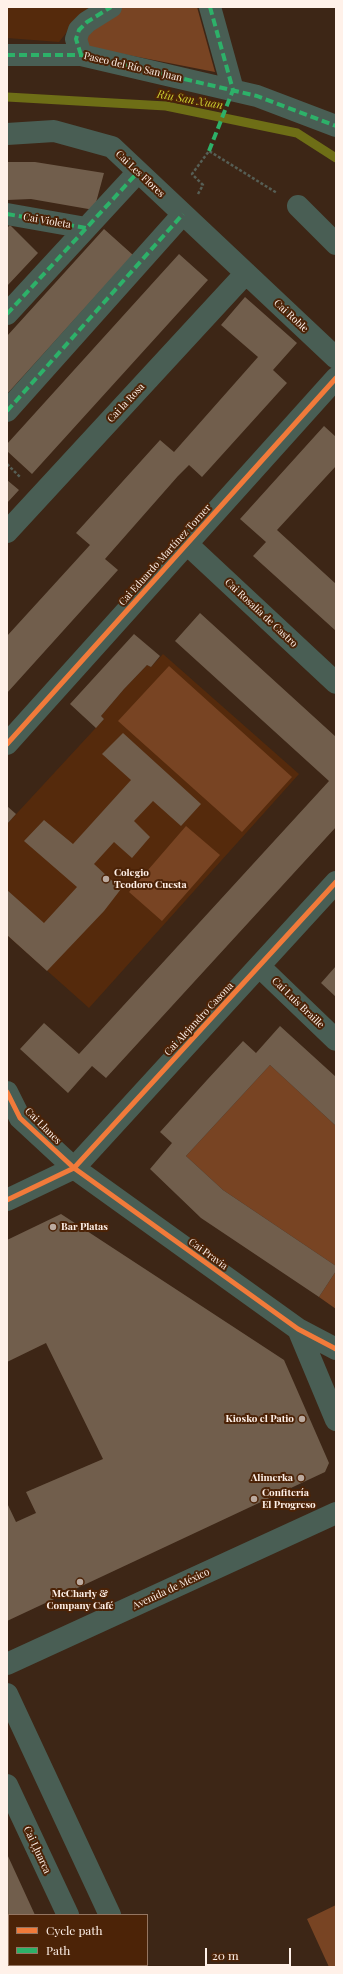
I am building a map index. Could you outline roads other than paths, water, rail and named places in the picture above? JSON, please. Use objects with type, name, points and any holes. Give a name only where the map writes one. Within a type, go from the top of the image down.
[{"type":"street","points":[[81,54],[76,39],[79,30],[87,22],[111,7]]},
{"type":"street","points":[[210,7],[233,90]]},
{"type":"street","name":"Paseo del Río San Juan","points":[[7,55],[81,54],[257,96],[336,126]]},
{"type":"street","name":"Cai Les Flores","points":[[7,134],[54,131],[112,147],[246,273]]},
{"type":"street","points":[[7,314],[138,172]]},
{"type":"street","points":[[298,206],[336,244]]},
{"type":"street","name":"Cai Violeta","points":[[7,214],[86,228]]},
{"type":"street","points":[[7,410],[187,218]]},
{"type":"street","name":"Cai Roble","points":[[246,273],[336,358]]},
{"type":"street","name":"Cai la Rosa","points":[[7,532],[246,273]]},
{"type":"street","name":"Cai Eduardo Martínez Torner","points":[[7,744],[336,378]]},
{"type":"street","name":"Cai Rosalía de Castro","points":[[187,544],[336,683]]},
{"type":"street","name":"Cai Alejandro Casona","points":[[74,1168],[260,967],[336,882]]},
{"type":"street","name":"Cai Luis Braille","points":[[260,967],[336,1040]]},
{"type":"street","name":"Cai Llanes","points":[[7,1092],[20,1118],[74,1168]]},
{"type":"street","points":[[7,1200],[74,1168]]},
{"type":"street","name":"Cai Pravia","points":[[74,1168],[298,1329],[336,1365]]},
{"type":"street","points":[[298,1329],[336,1420]]},
{"type":"street","name":"Cai Pravia","points":[[298,1329],[336,1349]]},
{"type":"street","name":"Avenida de México","points":[[7,1664],[336,1513]]},
{"type":"street","points":[[7,1694],[110,1914]]},
{"type":"street","name":"Cai Ḷḷuarca","points":[[7,1785],[68,1914]]},
{"type":"waterway","name":"Ríu San Xuan","points":[[7,97],[166,106],[297,133],[336,158]]},
{"type":"place","name":"Colegio Teodoro Cuesta","points":[[106,879]]},
{"type":"place","name":"Bar Platas","points":[[53,1227]]},
{"type":"place","name":"Kiosko el Patio","points":[[302,1419]]},
{"type":"place","name":"Alimerka","points":[[301,1478]]},
{"type":"place","name":"Confitería El Progreso","points":[[254,1499]]},
{"type":"place","name":"McCharly & Company Café","points":[[80,1582]]}]
